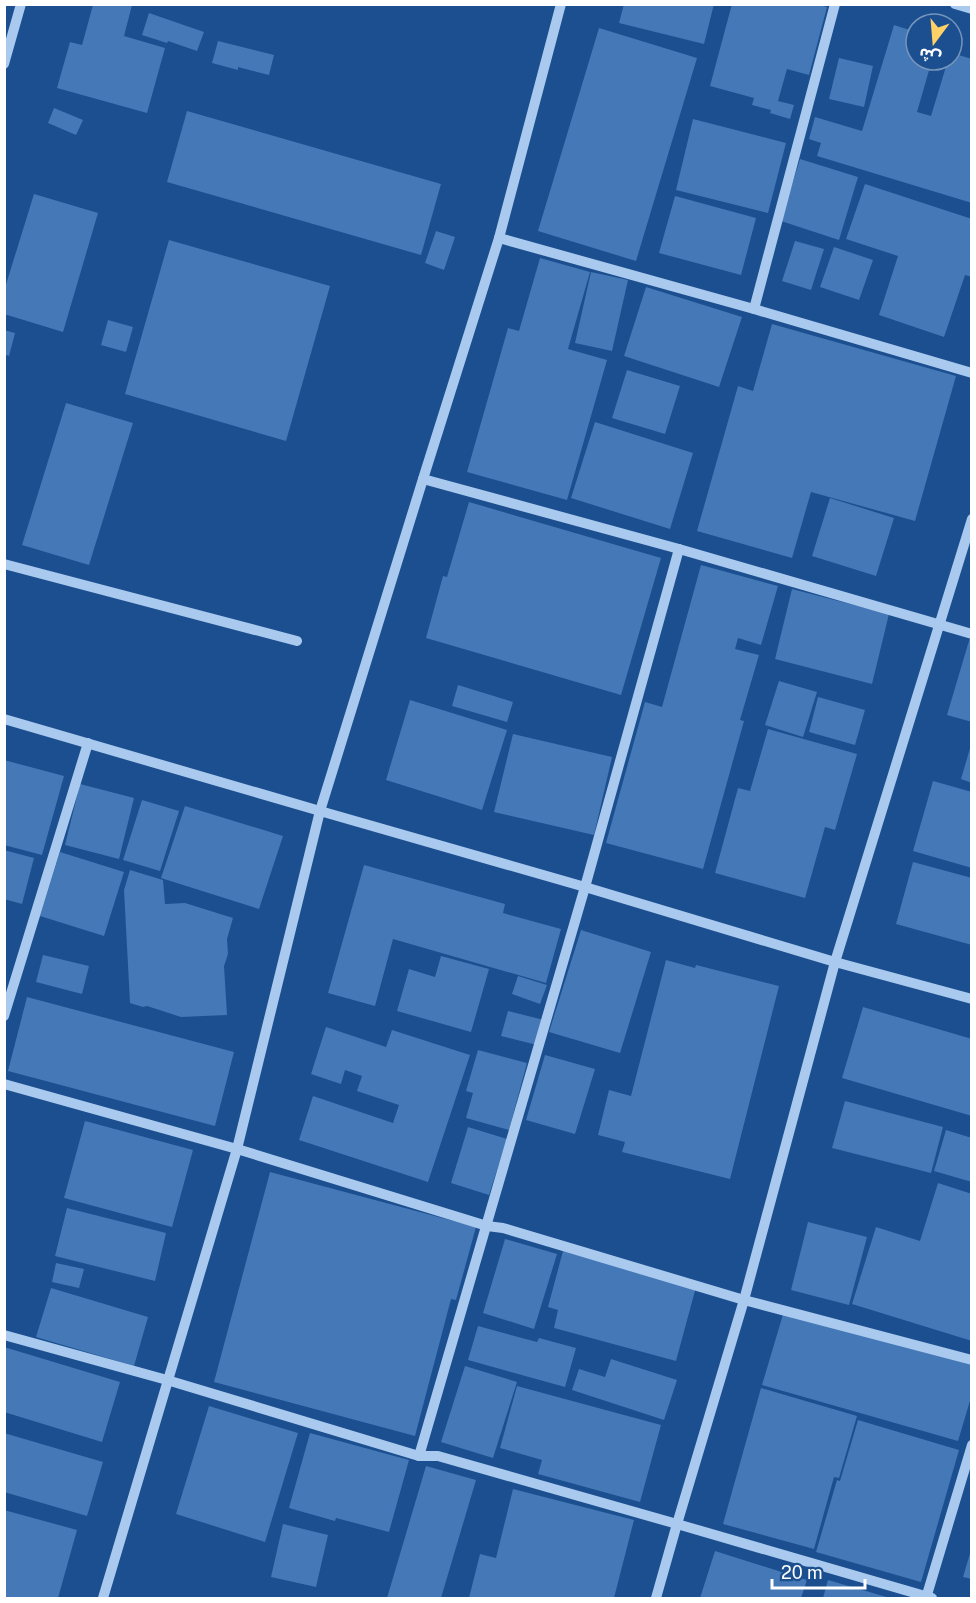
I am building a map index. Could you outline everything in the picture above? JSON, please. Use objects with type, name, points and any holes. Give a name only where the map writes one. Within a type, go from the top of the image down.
[{"type":"street","points":[[4,64],[21,4]]},
{"type":"street","points":[[103,1599],[237,1149],[320,811],[500,238],[561,4]]},
{"type":"street","points":[[754,309],[835,4]]},
{"type":"street","points":[[955,4],[972,9]]},
{"type":"street","points":[[500,238],[972,373]]},
{"type":"street","points":[[423,479],[679,549],[972,634]]},
{"type":"street","points":[[657,1599],[744,1300],[835,962],[972,519]]},
{"type":"street","points":[[419,1456],[585,887],[679,549]]},
{"type":"street","points":[[4,564],[297,641]]},
{"type":"street","points":[[4,718],[835,962],[972,999]]},
{"type":"street","points":[[4,1016],[88,743]]},
{"type":"street","points":[[4,1084],[237,1149],[487,1226],[503,1228],[744,1300],[972,1360]]},
{"type":"street","points":[[4,1335],[167,1380],[419,1456],[438,1456],[928,1598],[972,1445]]},
{"type":"building","points":[[624,4],[714,4],[704,44],[619,23]]},
{"type":"building","points":[[732,4],[816,4],[827,7],[809,75],[787,69],[778,101],[794,105],[790,119],[770,113],[771,110],[752,105],[754,98],[710,86]]},
{"type":"building","points":[[93,5],[132,5],[124,36],[165,48],[147,113],[57,88],[70,42],[82,45]]},
{"type":"building","points":[[149,13],[204,32],[197,51],[142,35]]},
{"type":"building","points":[[894,25],[904,28],[904,72],[929,72],[917,112],[931,116],[944,72],[964,72],[964,57],[972,59],[972,203],[817,156],[821,143],[809,139],[815,117],[862,131]]},
{"type":"building","points":[[599,28],[697,58],[636,261],[538,231]]},
{"type":"building","points":[[218,41],[274,55],[269,75],[212,63]]},
{"type":"building","points":[[839,58],[873,66],[864,107],[829,99]]},
{"type":"building","points":[[54,108],[83,120],[76,135],[48,123]]},
{"type":"building","points":[[187,111],[441,184],[421,255],[167,182]]},
{"type":"building","points":[[693,119],[786,143],[768,213],[676,190]]},
{"type":"building","points":[[800,159],[858,177],[839,240],[781,221]]},
{"type":"building","points":[[865,184],[972,219],[972,277],[965,275],[944,337],[879,315],[898,256],[846,239]]},
{"type":"building","points":[[34,194],[98,213],[63,332],[4,314],[4,291]]},
{"type":"building","points":[[675,196],[756,218],[741,275],[659,253]]},
{"type":"building","points":[[436,231],[455,237],[444,270],[425,263]]},
{"type":"building","points":[[169,240],[330,286],[286,441],[125,394]]},
{"type":"building","points":[[795,241],[824,249],[811,290],[782,281]]},
{"type":"building","points":[[834,247],[873,260],[859,300],[820,287]]},
{"type":"building","points":[[540,258],[590,272],[568,349],[607,360],[567,500],[467,472],[508,328],[519,331]]},
{"type":"building","points":[[591,272],[628,280],[612,351],[575,343]]},
{"type":"building","points":[[646,287],[742,317],[719,387],[624,356]]},
{"type":"building","points":[[108,320],[133,327],[126,352],[101,345]]},
{"type":"building","points":[[772,324],[956,376],[915,521],[811,492],[792,558],[697,531],[738,386],[753,391]]},
{"type":"building","points":[[4,330],[15,333],[9,356],[4,354]]},
{"type":"building","points":[[627,370],[680,386],[665,434],[612,418]]},
{"type":"building","points":[[66,403],[133,423],[89,565],[22,545]]},
{"type":"building","points":[[595,422],[693,453],[670,529],[571,498]]},
{"type":"building","points":[[830,498],[894,518],[876,576],[812,556]]},
{"type":"building","points":[[469,502],[661,558],[621,695],[426,638],[443,576],[447,577]]},
{"type":"building","points":[[701,565],[778,586],[761,645],[738,638],[735,649],[759,655],[740,720],[744,721],[703,869],[606,843],[645,702],[662,707]]},
{"type":"building","points":[[792,589],[889,614],[872,684],[775,659]]},
{"type":"building","points":[[972,634],[972,722],[947,715]]},
{"type":"building","points":[[779,681],[817,692],[803,737],[765,725]]},
{"type":"building","points":[[458,685],[513,702],[507,722],[452,706]]},
{"type":"building","points":[[818,697],[865,710],[855,745],[809,732]]},
{"type":"building","points":[[410,700],[507,730],[482,810],[386,780]]},
{"type":"building","points":[[768,729],[857,754],[835,830],[825,827],[805,898],[715,873],[738,788],[750,791]]},
{"type":"building","points":[[513,734],[612,757],[594,835],[494,812]]},
{"type":"building","points":[[972,745],[972,783],[961,779]]},
{"type":"building","points":[[4,760],[64,776],[42,855],[4,845]]},
{"type":"building","points":[[933,781],[972,792],[972,868],[913,851]]},
{"type":"building","points":[[80,784],[134,798],[119,859],[65,845]]},
{"type":"building","points":[[142,800],[179,811],[160,871],[123,860]]},
{"type":"building","points":[[185,806],[283,836],[259,909],[161,878]]},
{"type":"building","points":[[4,850],[34,858],[22,904],[4,899]]},
{"type":"building","points":[[60,852],[124,872],[104,936],[40,916]]},
{"type":"building","points":[[913,862],[972,878],[972,945],[896,924]]},
{"type":"building","points":[[364,865],[505,904],[503,913],[561,929],[546,983],[393,939],[375,1006],[328,993]]},
{"type":"building","points":[[130,870],[163,880],[165,904],[185,903],[233,918],[227,939],[228,954],[224,966],[227,1015],[181,1017],[130,1003],[124,890]]},
{"type":"building","points":[[581,930],[651,952],[620,1053],[549,1032]]},
{"type":"building","points":[[43,955],[89,966],[82,994],[36,982]]},
{"type":"building","points":[[441,956],[489,969],[471,1032],[397,1011],[409,969],[435,977]]},
{"type":"building","points":[[666,960],[695,968],[696,965],[779,986],[730,1179],[622,1152],[625,1142],[598,1135],[609,1090],[631,1096]]},
{"type":"building","points":[[518,976],[547,985],[540,1004],[512,994]]},
{"type":"building","points":[[27,997],[234,1052],[215,1126],[8,1071]]},
{"type":"building","points":[[863,1007],[972,1039],[972,1116],[842,1078]]},
{"type":"building","points":[[508,1011],[544,1020],[537,1045],[501,1036]]},
{"type":"building","points":[[326,1027],[386,1047],[392,1030],[470,1055],[428,1182],[299,1140],[313,1096],[393,1123],[399,1105],[357,1091],[362,1076],[345,1070],[341,1084],[311,1074]]},
{"type":"building","points":[[478,1050],[527,1063],[509,1130],[466,1118],[473,1093],[466,1091]]},
{"type":"building","points":[[545,1055],[595,1069],[575,1134],[526,1120]]},
{"type":"building","points":[[845,1101],[943,1127],[931,1173],[832,1148]]},
{"type":"building","points":[[85,1121],[193,1150],[172,1227],[64,1198]]},
{"type":"building","points":[[468,1127],[507,1139],[489,1195],[451,1183]]},
{"type":"building","points":[[946,1130],[972,1138],[972,1182],[934,1171]]},
{"type":"building","points":[[270,1172],[476,1227],[456,1300],[451,1299],[415,1436],[214,1382]]},
{"type":"building","points":[[938,1183],[972,1194],[972,1341],[852,1304],[876,1227],[920,1241]]},
{"type":"building","points":[[67,1208],[166,1233],[155,1281],[55,1256]]},
{"type":"building","points":[[808,1222],[867,1237],[849,1305],[791,1290]]},
{"type":"building","points":[[505,1239],[557,1254],[534,1329],[483,1313]]},
{"type":"building","points":[[563,1251],[696,1287],[676,1361],[554,1328],[558,1310],[548,1307]]},
{"type":"building","points":[[56,1263],[84,1269],[79,1288],[52,1282]]},
{"type":"building","points":[[51,1288],[148,1317],[134,1366],[36,1337]]},
{"type":"building","points":[[784,1311],[972,1365],[972,1394],[958,1441],[762,1385]]},
{"type":"building","points":[[478,1326],[537,1342],[539,1338],[576,1348],[565,1387],[468,1360]]},
{"type":"building","points":[[4,1347],[120,1382],[102,1442],[4,1412]]},
{"type":"building","points":[[611,1359],[677,1380],[664,1420],[572,1390],[579,1369],[605,1377]]},
{"type":"building","points":[[465,1366],[517,1382],[493,1458],[441,1442]]},
{"type":"building","points":[[517,1386],[661,1425],[640,1502],[538,1474],[542,1460],[500,1448]]},
{"type":"building","points":[[761,1388],[857,1416],[839,1478],[834,1477],[814,1549],[723,1524]]},
{"type":"building","points":[[209,1406],[298,1433],[265,1542],[176,1514]]},
{"type":"building","points":[[858,1420],[959,1450],[921,1582],[816,1552],[837,1480],[840,1481]]},
{"type":"building","points":[[4,1433],[103,1462],[87,1516],[4,1492]]},
{"type":"building","points":[[310,1433],[409,1460],[389,1532],[336,1518],[335,1521],[289,1508]]},
{"type":"building","points":[[426,1466],[476,1480],[441,1598],[387,1598]]},
{"type":"building","points":[[513,1489],[634,1520],[614,1598],[469,1598],[480,1554],[496,1558]]},
{"type":"building","points":[[4,1510],[77,1530],[58,1598],[4,1598]]},
{"type":"building","points":[[283,1524],[328,1535],[316,1587],[271,1577]]},
{"type":"building","points":[[972,1550],[972,1579],[963,1577]]},
{"type":"building","points":[[715,1551],[807,1580],[801,1598],[700,1598]]},
{"type":"building","points":[[828,1580],[890,1598],[823,1598]]}]
